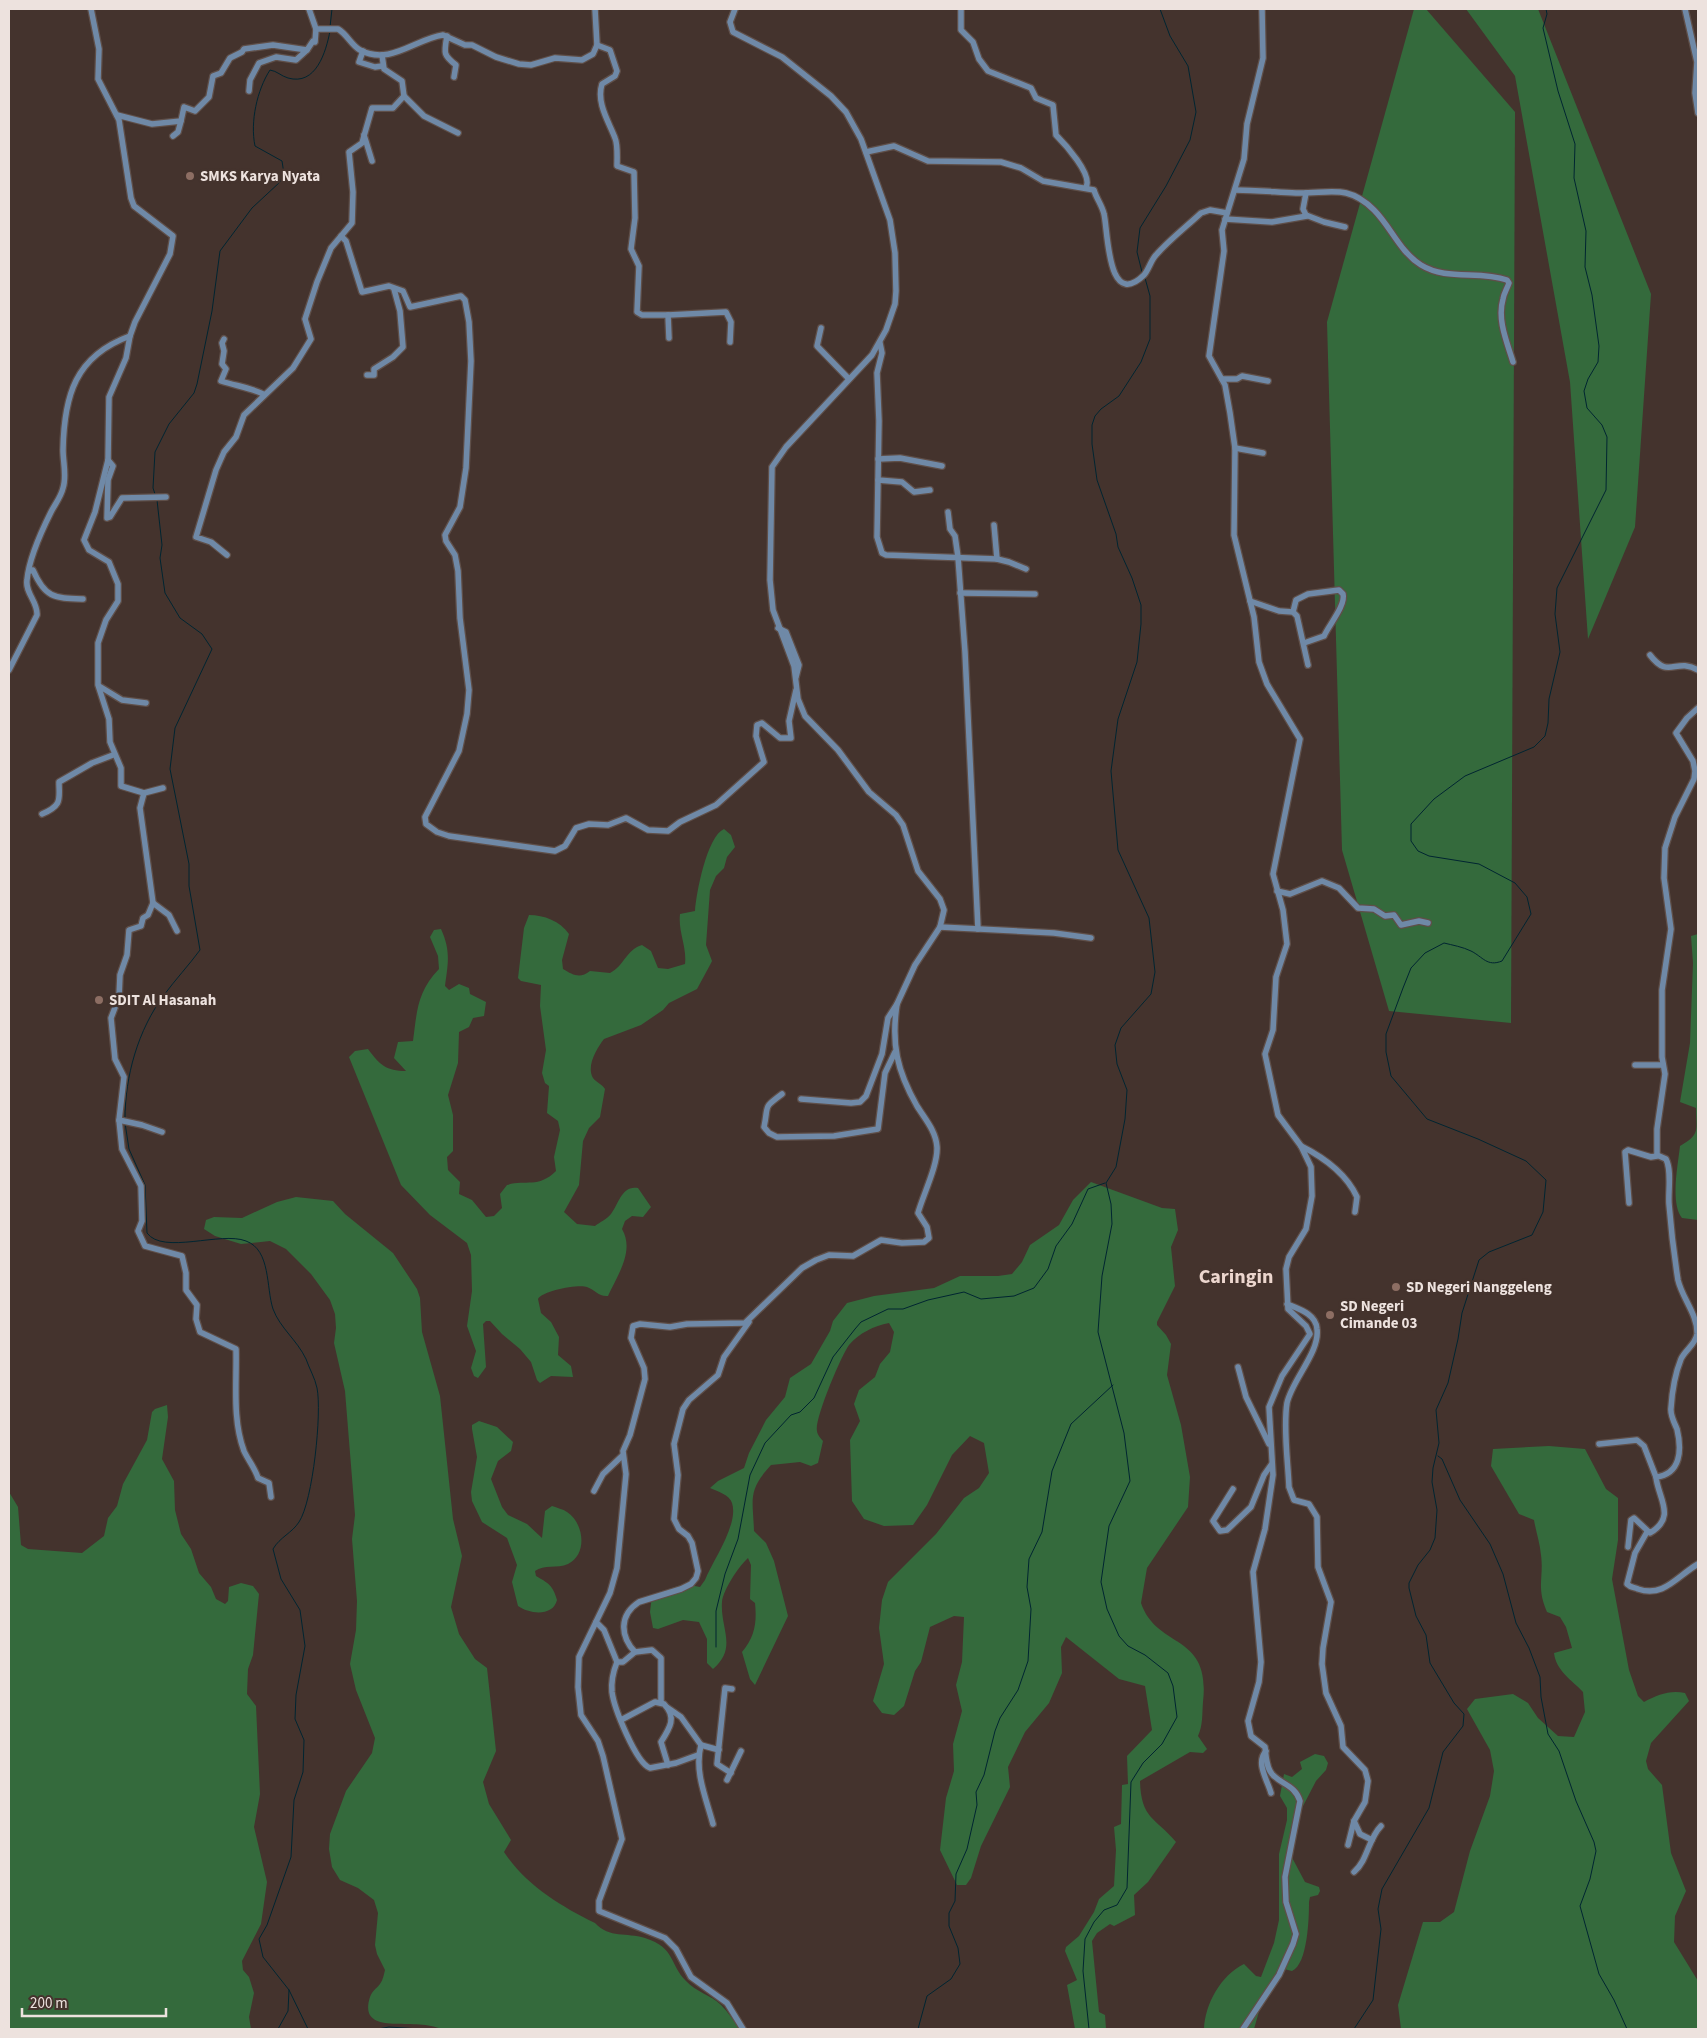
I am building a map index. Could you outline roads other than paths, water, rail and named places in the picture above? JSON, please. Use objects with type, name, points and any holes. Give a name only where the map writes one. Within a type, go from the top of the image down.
[{"type":"street","points":[[91,9],[99,49],[98,79],[104,95],[117,115],[128,184],[134,206],[173,236],[170,254],[130,336],[126,358],[109,397],[108,460],[95,512],[84,540],[89,550],[109,562],[118,584],[118,601],[106,620],[98,644],[98,685],[109,719],[110,742],[121,768],[121,786],[144,793],[163,788]]},
{"type":"street","points":[[249,91],[250,80],[260,63],[276,57],[296,60],[307,50],[313,41],[316,42],[318,29],[309,9]]},
{"type":"street","points":[[318,29],[336,28],[341,30],[353,45],[363,51],[382,55],[401,51],[440,35],[448,36],[465,45],[472,45],[507,61],[525,65],[555,58],[582,60],[593,54],[597,45],[595,9]]},
{"type":"street","points":[[735,9],[730,22],[733,32],[782,57],[830,96],[850,117],[866,152],[890,220],[895,254],[895,304],[880,343],[786,447],[772,467],[770,580],[773,610],[796,676],[798,699],[805,716],[838,750],[869,792],[896,815],[903,825],[918,871],[942,902],[943,915],[940,927],[910,973],[897,1004],[888,1018],[882,1054],[864,1099],[851,1103],[801,1099]]},
{"type":"street","points":[[961,9],[961,30],[973,42],[979,59],[988,71],[1030,88],[1036,98],[1053,105],[1056,135],[1067,144],[1078,164],[1082,167],[1088,180],[1086,187]]},
{"type":"street","points":[[1243,2029],[1279,1975],[1296,1934],[1286,1902],[1285,1877],[1300,1801],[1296,1791],[1272,1774],[1266,1751],[1262,1743],[1254,1740],[1251,1736],[1248,1721],[1260,1672],[1253,1572],[1265,1529],[1272,1488],[1269,1407],[1282,1376],[1310,1334],[1306,1326],[1290,1312],[1287,1304],[1285,1281],[1288,1257],[1306,1229],[1312,1196],[1311,1167],[1301,1146],[1280,1118],[1266,1061],[1266,1046],[1273,1030],[1276,976],[1287,944],[1284,917],[1274,874],[1300,739],[1262,674],[1256,651],[1250,600],[1233,527],[1235,448],[1222,379],[1209,356],[1224,251],[1222,233],[1244,159],[1247,124],[1252,112],[1263,58],[1262,9]]},
{"type":"street","points":[[1685,9],[1697,62],[1695,92],[1698,113]]},
{"type":"street","points":[[448,36],[445,50],[447,58],[456,65],[454,77]]},
{"type":"street","points":[[174,136],[178,131],[184,107],[190,108],[194,112],[201,106],[203,101],[209,97],[213,76],[221,73],[230,58],[244,49],[273,45],[307,50]]},
{"type":"street","points":[[597,45],[610,50],[617,71],[615,76],[602,84],[601,90],[605,116],[616,139],[617,166],[634,172],[635,218],[631,249],[639,266],[637,312],[642,315],[726,312],[731,322],[730,342]]},
{"type":"street","points":[[363,51],[359,62],[375,67],[382,66]]},
{"type":"street","points":[[382,55],[382,66],[385,71],[402,81],[404,96],[419,108],[424,116],[458,133]]},
{"type":"street","points":[[227,555],[211,542],[196,537],[220,461],[236,437],[247,410],[293,368],[310,341],[306,314],[329,251],[352,223],[352,186],[348,154],[351,149],[362,143],[373,107],[393,108],[404,96]]},
{"type":"street","points":[[117,115],[152,124],[181,122]]},
{"type":"street","points":[[364,136],[372,161]]},
{"type":"street","points":[[866,152],[894,146],[928,160],[1001,162],[1021,168],[1042,181],[1086,187],[1094,190],[1104,212],[1107,246],[1116,276],[1121,281],[1127,282],[1144,275],[1154,257],[1201,213],[1210,210],[1226,216],[1272,222],[1307,216],[1345,227]]},
{"type":"street","points":[[1235,190],[1306,193],[1335,190],[1354,195],[1374,210],[1410,257],[1430,269],[1449,274],[1507,280],[1508,286],[1503,298],[1501,314],[1513,362]]},
{"type":"street","points":[[1306,193],[1304,211],[1307,216]]},
{"type":"street","points":[[341,236],[346,241],[360,291],[364,292],[385,286],[403,291],[410,307],[461,296],[465,300],[470,322],[471,361],[466,432],[466,468],[460,507],[445,535],[446,541],[455,555],[458,570],[460,618],[466,660],[468,698],[459,751],[424,817],[426,824],[437,832],[449,836],[529,845],[556,851],[565,846],[576,828],[589,824],[608,825],[626,818],[648,830],[668,831],[680,822],[716,806],[764,762],[756,736],[757,724],[762,723],[780,738],[791,738],[789,721],[797,686]]},
{"type":"street","points":[[367,375],[374,375],[374,369],[393,357],[403,347],[400,311],[394,290]]},
{"type":"street","points":[[668,315],[669,338]]},
{"type":"street","points":[[821,328],[817,346],[849,379]]},
{"type":"street","points":[[9,670],[36,615],[36,606],[27,585],[29,570],[46,523],[63,489],[66,414],[74,383],[85,365],[99,351],[130,336]]},
{"type":"street","points":[[224,340],[222,343],[224,351],[222,364],[226,369],[221,381],[235,386],[242,385],[263,394]]},
{"type":"street","points":[[880,343],[882,353],[876,377],[879,389],[877,537],[882,552],[886,555],[997,559],[1026,569]]},
{"type":"street","points":[[1222,379],[1237,379],[1242,376],[1268,381]]},
{"type":"street","points":[[1235,448],[1263,453]]},
{"type":"street","points":[[878,459],[900,458],[942,466]]},
{"type":"street","points":[[108,460],[113,466],[108,480],[106,518],[110,517],[121,498],[166,497]]},
{"type":"street","points":[[878,480],[902,482],[914,492],[930,490]]},
{"type":"street","points":[[948,512],[950,529],[954,536],[958,557],[972,784],[978,929]]},
{"type":"street","points":[[994,525],[997,559]]},
{"type":"street","points":[[29,570],[33,570],[41,587],[50,595],[83,599]]},
{"type":"street","points":[[1293,612],[1296,600],[1308,594],[1338,590],[1343,594],[1343,605],[1331,621],[1324,636],[1304,643]]},
{"type":"street","points":[[960,593],[1035,594]]},
{"type":"street","points":[[1250,600],[1279,611],[1293,612],[1297,616],[1308,665]]},
{"type":"street","points":[[1650,655],[1658,665],[1664,668],[1682,664],[1698,670]]},
{"type":"street","points":[[98,685],[117,698],[146,703]]},
{"type":"street","points":[[1657,1156],[1657,1129],[1665,1074],[1663,1066],[1662,990],[1671,929],[1664,878],[1665,848],[1671,825],[1694,779],[1695,771],[1690,756],[1676,732],[1698,708]]},
{"type":"street","points":[[42,814],[49,811],[59,801],[61,792],[59,782],[92,764],[114,755]]},
{"type":"street","points":[[144,793],[140,808],[154,904],[148,915],[143,918],[141,926],[129,930],[127,955],[120,975],[118,997],[111,1018],[115,1059],[124,1077],[119,1120],[122,1148],[141,1186],[142,1221],[138,1231],[145,1246],[182,1256],[186,1273],[186,1290],[197,1305],[196,1319],[200,1332],[236,1349],[236,1416],[244,1452],[254,1465],[258,1478],[268,1483],[271,1497]]},
{"type":"street","points":[[1278,891],[1290,894],[1322,881],[1344,892],[1358,908],[1374,909],[1385,916],[1394,914],[1401,925],[1418,921],[1428,923]]},
{"type":"street","points":[[154,904],[168,915],[177,931]]},
{"type":"street","points":[[940,927],[1054,933],[1091,938]]},
{"type":"street","points":[[635,1652],[623,1633],[623,1622],[633,1605],[644,1599],[691,1584],[696,1578],[698,1571],[692,1543],[688,1536],[679,1529],[674,1519],[678,1475],[674,1444],[683,1409],[689,1400],[718,1375],[724,1357],[749,1322],[802,1268],[829,1255],[853,1256],[881,1240],[902,1243],[924,1242],[928,1238],[927,1227],[918,1213],[936,1158],[937,1144],[930,1125],[906,1084],[895,1052],[897,1004]]},
{"type":"street","points":[[782,1094],[770,1101],[766,1107],[764,1127],[769,1133],[777,1137],[834,1136],[878,1129],[885,1073],[895,1052]]},
{"type":"street","points":[[1635,1065],[1663,1066]]},
{"type":"street","points":[[119,1120],[162,1132]]},
{"type":"street","points":[[1301,1146],[1321,1156],[1342,1176],[1357,1196],[1355,1212]]},
{"type":"street","points":[[1629,1203],[1625,1152],[1628,1150],[1651,1157],[1657,1156],[1666,1159],[1669,1167],[1669,1206],[1678,1282],[1694,1320],[1697,1333],[1695,1340],[1681,1358],[1672,1392],[1670,1411],[1678,1439],[1679,1453],[1676,1467],[1668,1474],[1656,1477]]},
{"type":"street","points":[[1287,1304],[1306,1313],[1312,1318],[1317,1328],[1313,1347],[1288,1402],[1290,1487],[1294,1500],[1309,1504],[1317,1517],[1318,1567],[1331,1602],[1322,1664],[1326,1693],[1341,1726],[1343,1747],[1361,1765],[1368,1776],[1365,1802],[1354,1821],[1348,1845]]},
{"type":"street","points":[[594,1491],[603,1474],[622,1456],[630,1435],[645,1379],[644,1368],[631,1338],[633,1326],[640,1324],[670,1327],[687,1324],[749,1322]]},
{"type":"street","points":[[1238,1367],[1246,1397],[1270,1446]]},
{"type":"street","points":[[1599,1444],[1637,1440],[1644,1446],[1665,1508],[1654,1530],[1647,1532],[1632,1562],[1627,1584],[1630,1587],[1650,1593],[1658,1591],[1698,1564]]},
{"type":"street","points":[[622,1456],[626,1474],[617,1568],[610,1593],[579,1657],[579,1699],[584,1721],[598,1741],[603,1756],[622,1839],[599,1901],[599,1911],[665,1938],[676,1949],[690,1977],[727,2003],[743,2029]]},
{"type":"street","points":[[1233,1489],[1213,1521],[1220,1531],[1227,1530],[1251,1507],[1264,1475],[1271,1465]]},
{"type":"street","points":[[1628,1547],[1630,1520],[1634,1518],[1647,1532]]},
{"type":"street","points":[[596,1622],[604,1630],[617,1662],[612,1686],[614,1702],[621,1720],[646,1766],[668,1764],[698,1755]]},
{"type":"street","points":[[617,1662],[623,1662],[635,1652],[652,1650],[661,1658],[662,1702],[681,1717],[701,1745],[719,1750]]},
{"type":"street","points":[[731,1773],[717,1764],[722,1699],[725,1688],[732,1689]]},
{"type":"street","points":[[621,1720],[655,1702],[662,1702]]},
{"type":"street","points":[[668,1708],[672,1719],[671,1727],[661,1742],[668,1764]]},
{"type":"street","points":[[701,1745],[698,1755],[701,1781],[713,1824]]},
{"type":"street","points":[[727,1780],[741,1751]]},
{"type":"street","points":[[1266,1751],[1262,1762],[1271,1793]]},
{"type":"street","points":[[1354,1821],[1360,1834],[1372,1840]]},
{"type":"street","points":[[1354,1872],[1365,1858],[1372,1840],[1381,1826]]},
{"type":"waterway","points":[[330,27],[332,9]]},
{"type":"waterway","points":[[1142,272],[1137,252],[1140,228],[1166,186],[1190,140],[1196,112],[1188,66],[1170,36],[1160,9]]},
{"type":"waterway","points":[[1354,2029],[1373,2000],[1381,1929],[1378,1909],[1382,1889],[1429,1808],[1443,1752],[1463,1726],[1464,1714],[1454,1703],[1430,1663],[1426,1635],[1416,1616],[1409,1588],[1409,1583],[1418,1565],[1430,1550],[1435,1538],[1437,1510],[1432,1482],[1439,1443],[1436,1410],[1448,1383],[1462,1313],[1479,1260],[1489,1252],[1532,1235],[1543,1212],[1546,1180],[1526,1161],[1478,1139],[1427,1119],[1391,1076],[1386,1052],[1386,1034],[1411,968],[1425,953],[1444,943],[1475,953],[1485,961],[1497,963],[1502,961],[1531,914],[1527,897],[1515,883],[1479,864],[1429,856],[1418,851],[1411,841],[1411,824],[1434,799],[1465,776],[1534,747],[1545,736],[1548,723],[1549,699],[1560,652],[1555,614],[1557,588],[1606,490],[1607,437],[1602,425],[1587,408],[1584,391],[1588,379],[1598,362],[1599,346],[1592,295],[1585,267],[1586,231],[1574,178],[1575,144],[1558,91],[1543,28],[1547,14],[1546,9]]},
{"type":"waterway","points":[[155,494],[153,488],[155,452],[169,424],[194,393],[197,384],[212,311],[220,251],[252,208],[280,182],[284,174],[282,161],[255,146],[254,117],[261,87],[270,70],[288,78],[298,79],[306,77],[313,72],[326,48],[330,31]]},
{"type":"waterway","points":[[1089,2029],[1083,1971],[1085,1939],[1094,1922],[1104,1910],[1117,1905],[1127,1888],[1131,1782],[1143,1763],[1162,1744],[1177,1717],[1173,1686],[1168,1673],[1145,1655],[1128,1646],[1119,1636],[1107,1609],[1101,1582],[1109,1526],[1130,1481],[1124,1433],[1098,1332],[1102,1276],[1112,1224],[1111,1204],[1106,1183],[1116,1167],[1125,1119],[1127,1090],[1117,1064],[1115,1045],[1121,1028],[1151,994],[1155,972],[1149,918],[1118,850],[1111,771],[1118,719],[1137,662],[1141,605],[1132,578],[1118,547],[1116,534],[1097,480],[1092,444],[1092,425],[1095,416],[1101,409],[1119,396],[1141,362],[1150,339],[1150,296],[1145,278]]},
{"type":"waterway","points":[[125,1119],[127,1086],[140,1038],[164,995],[200,950],[189,886],[189,864],[170,769],[175,728],[212,649],[202,634],[180,618],[165,593],[160,558],[162,545],[157,500]]},
{"type":"waterway","points":[[125,1123],[129,1149],[145,1185],[147,1233],[155,1239],[166,1242],[179,1243],[235,1239],[246,1241],[254,1246],[260,1252],[264,1261],[276,1316],[306,1359],[317,1388],[318,1416],[315,1456],[304,1511],[299,1522],[273,1549],[281,1579],[300,1610],[305,1646],[296,1695],[295,1719],[304,1740],[303,1772],[294,1800],[291,1857],[267,1925],[259,1939],[263,1957],[289,1990],[308,2029]]},
{"type":"waterway","points":[[716,1647],[716,1611],[725,1574],[738,1539],[750,1475],[765,1443],[791,1415],[800,1412],[814,1398],[833,1357],[855,1329],[861,1322],[888,1309],[903,1309],[928,1300],[964,1292],[981,1299],[1014,1296],[1034,1288],[1048,1269],[1056,1246],[1072,1224],[1088,1189],[1105,1183]]},
{"type":"waterway","points":[[918,2029],[927,1996],[951,1979],[960,1964],[958,1948],[949,1926],[949,1913],[955,1901],[956,1874],[967,1849],[977,1805],[976,1792],[984,1775],[995,1731],[1000,1718],[1018,1690],[1028,1661],[1031,1609],[1027,1587],[1029,1559],[1042,1532],[1052,1471],[1071,1424],[1113,1385]]},
{"type":"waterway","points":[[1438,1456],[1442,1459],[1460,1500],[1490,1544],[1503,1574],[1516,1623],[1529,1648],[1540,1677],[1541,1697],[1548,1734],[1559,1751],[1596,1851],[1590,1879],[1580,1906],[1599,1974],[1614,2000],[1627,2029]]},
{"type":"waterway","points":[[278,2029],[288,2011],[289,1990]]},
{"type":"waterway","points":[[378,2029],[389,2027],[420,2029]]},
{"type":"place","name":"SMKS Karya Nyata","points":[[190,176]]},
{"type":"place","name":"SDIT Al Hasanah","points":[[99,1000]]},
{"type":"place","name":"SD Negeri Nanggeleng","points":[[1396,1287]]},
{"type":"place","name":"SD Negeri Cimande 03","points":[[1330,1315]]},
{"type":"district","name":"Caringin","points":[[1236,1276]]}]
